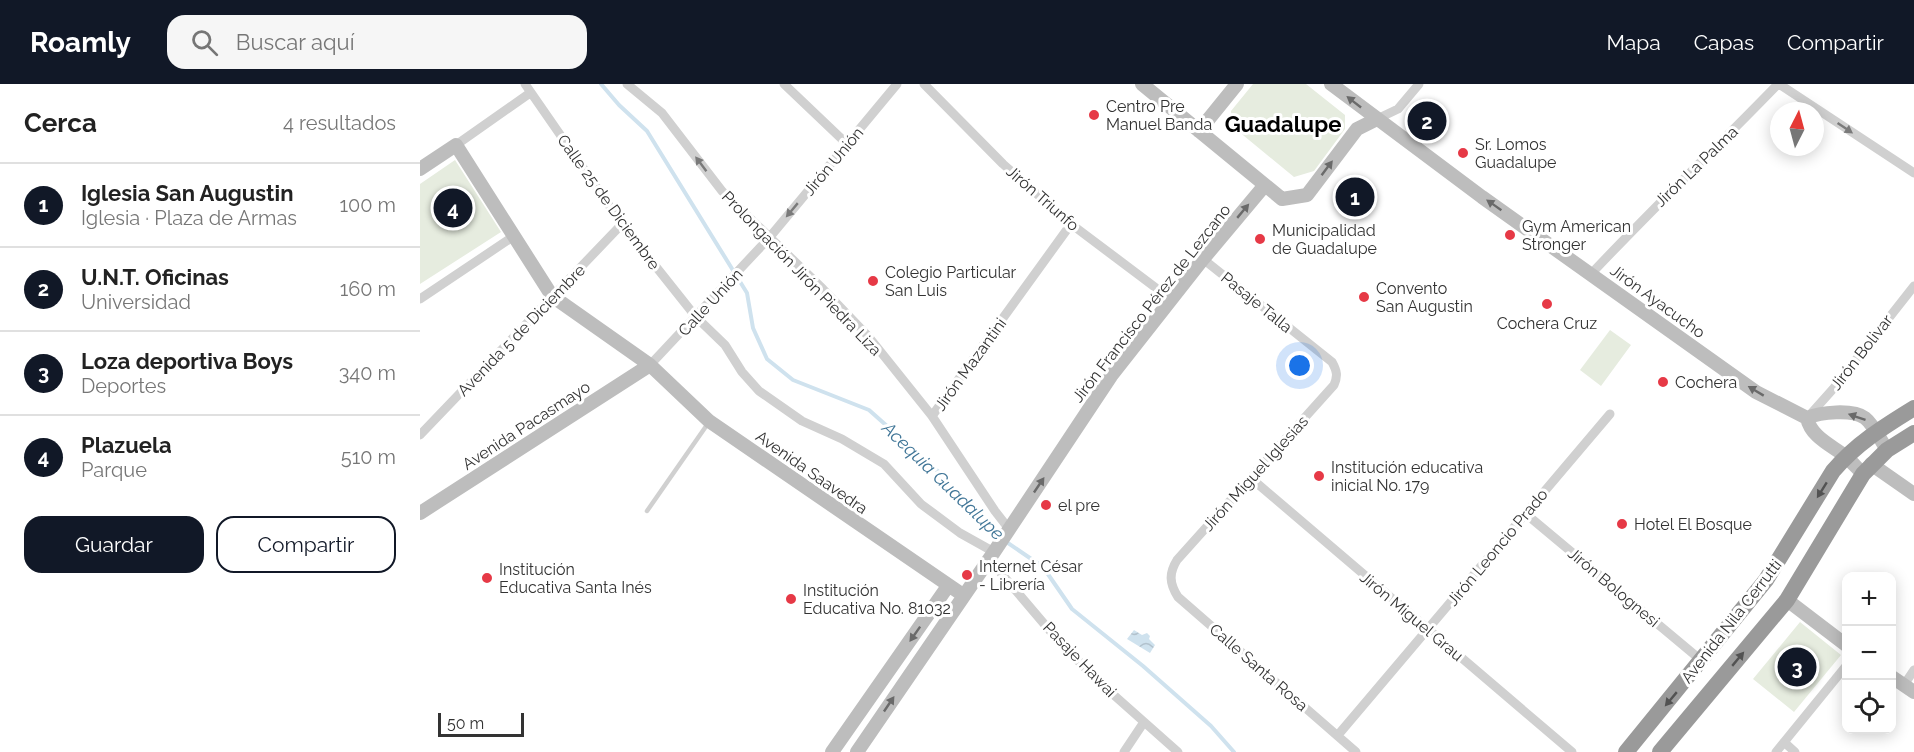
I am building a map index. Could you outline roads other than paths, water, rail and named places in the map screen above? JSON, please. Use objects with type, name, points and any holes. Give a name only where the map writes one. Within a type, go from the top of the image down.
[{"type":"highway","name":"Avenida Nila Cerrutti","points":[[1626,752],[1766,580],[1833,471],[1845,457],[1875,432],[1914,408]]},
{"type":"highway","name":"Avenida Nila Cerrutti","points":[[1663,751],[1787,600],[1867,469],[1887,450],[1914,432]]},
{"type":"highway","points":[[1642,733],[1663,751]]},
{"type":"street","name":"Prolongación Jirón Piedra Liza","points":[[627,84],[662,113],[722,192],[823,289],[868,336],[932,416],[995,511],[1000,543]]},
{"type":"street","points":[[784,84],[848,144]]},
{"type":"street","name":"Jirón Unión","points":[[769,238],[897,84]]},
{"type":"street","name":"Jirón Triunfo","points":[[924,84],[1003,164],[1071,224],[1172,300]]},
{"type":"street","points":[[1142,84],[1282,199],[1307,195],[1357,129],[1398,109],[1419,84]]},
{"type":"street","points":[[1199,131],[1237,84]]},
{"type":"street","name":"Jirón Ayacucho","points":[[1331,84],[1756,392],[1807,418],[1817,435],[1845,457],[1914,494]]},
{"type":"street","points":[[1778,84],[1914,173]]},
{"type":"street","name":"Jirón La Palma","points":[[1591,274],[1653,208],[1778,84]]},
{"type":"street","points":[[420,169],[456,145],[528,88]]},
{"type":"street","name":"Calle 25 de Diciembre","points":[[528,88],[622,225],[696,317],[725,345],[742,372],[759,391],[802,421],[884,464],[921,504],[960,533],[1000,543]]},
{"type":"street","points":[[456,145],[552,296]]},
{"type":"street","name":"Jirón Francisco Pérez de Lezcano","points":[[857,752],[1111,376],[1264,185]]},
{"type":"street","name":"Jirón Mazantini","points":[[932,416],[1071,224]]},
{"type":"street","name":"Avenida 5 de Diciembre","points":[[420,435],[622,225]]},
{"type":"street","points":[[420,299],[514,236]]},
{"type":"street","name":"Calle Unión","points":[[650,365],[769,238]]},
{"type":"street","name":"Pasaje Talla","points":[[1203,259],[1332,362],[1337,370]]},
{"type":"street","name":"Jirón Bolivar","points":[[1807,418],[1833,389],[1914,286]]},
{"type":"street","name":"Avenida Saavedra","points":[[552,296],[650,365],[709,421],[963,595]]},
{"type":"street","name":"Avenida Pacasmayo","points":[[420,513],[650,365]]},
{"type":"street","name":"Jirón Miguel Iglesias","points":[[1170,576],[1177,560],[1334,385],[1337,370]]},
{"type":"street","points":[[1807,418],[1833,413],[1855,414],[1867,420],[1887,450]]},
{"type":"street","name":"Jirón Leoncio Prado","points":[[1338,735],[1610,414]]},
{"type":"street","name":"Jirón Miguel Grau","points":[[1252,479],[1572,752]]},
{"type":"street","name":"Jirón Bolognesi","points":[[1526,514],[1702,661]]},
{"type":"street","name":"Pasaje Hawai","points":[[1000,543],[1057,639],[1098,681],[1178,752]]},
{"type":"street","name":"Calle Santa Rosa","points":[[1170,576],[1171,587],[1178,597],[1356,752]]},
{"type":"street","points":[[832,752],[948,585]]},
{"type":"street","points":[[1787,600],[1842,642]]},
{"type":"street","points":[[1896,680],[1909,689],[1914,670]]},
{"type":"street","points":[[1776,752],[1842,671]]},
{"type":"street","points":[[1124,752],[1144,722]]},
{"type":"street","points":[[1784,742],[1795,752]]},
{"type":"lane","points":[[647,511],[709,421]]},
{"type":"water","points":[[1134,630],[1142,635],[1147,633],[1150,636],[1149,639],[1155,645],[1150,653],[1127,639]]},
{"type":"waterway","name":"Acequia Guadalupe","points":[[601,84],[619,105],[647,131],[747,293],[753,328],[767,359],[793,380],[869,410],[941,474],[989,530],[1043,567],[1072,609],[1143,666],[1211,726],[1234,752]]},
{"type":"place","name":"Centro Pre Manuel Banda","points":[[1094,115]]},
{"type":"place","name":"U.N.T. Oficinas","points":[[1427,121]]},
{"type":"place","name":"Sr. Lomos Guadalupe","points":[[1463,153]]},
{"type":"place","name":"Iglesia San Augustin","points":[[1355,197]]},
{"type":"place","name":"Plazuela","points":[[453,208]]},
{"type":"place","name":"Gym American Stronger","points":[[1510,235]]},
{"type":"place","name":"Municipalidad de Guadalupe","points":[[1260,239]]},
{"type":"place","name":"Colegio Particular San Luis","points":[[873,281]]},
{"type":"place","name":"Convento San Augustin","points":[[1364,297]]},
{"type":"place","name":"Cochera Cruz","points":[[1547,304]]},
{"type":"place","name":"Cochera","points":[[1663,382]]},
{"type":"place","name":"Institución educativa inicial No. 179","points":[[1319,476]]},
{"type":"place","name":"el pre","points":[[1046,505]]},
{"type":"place","name":"Hotel El Bosque","points":[[1622,524]]},
{"type":"place","name":"Internet César - Librería","points":[[967,575]]},
{"type":"place","name":"Institución Educativa Santa Inés","points":[[487,578]]},
{"type":"place","name":"Institución Educativa No. 81032","points":[[791,599]]},
{"type":"place","name":"Loza deportiva Boys","points":[[1797,667]]},
{"type":"district","name":"Guadalupe","points":[[1283,124]]}]
